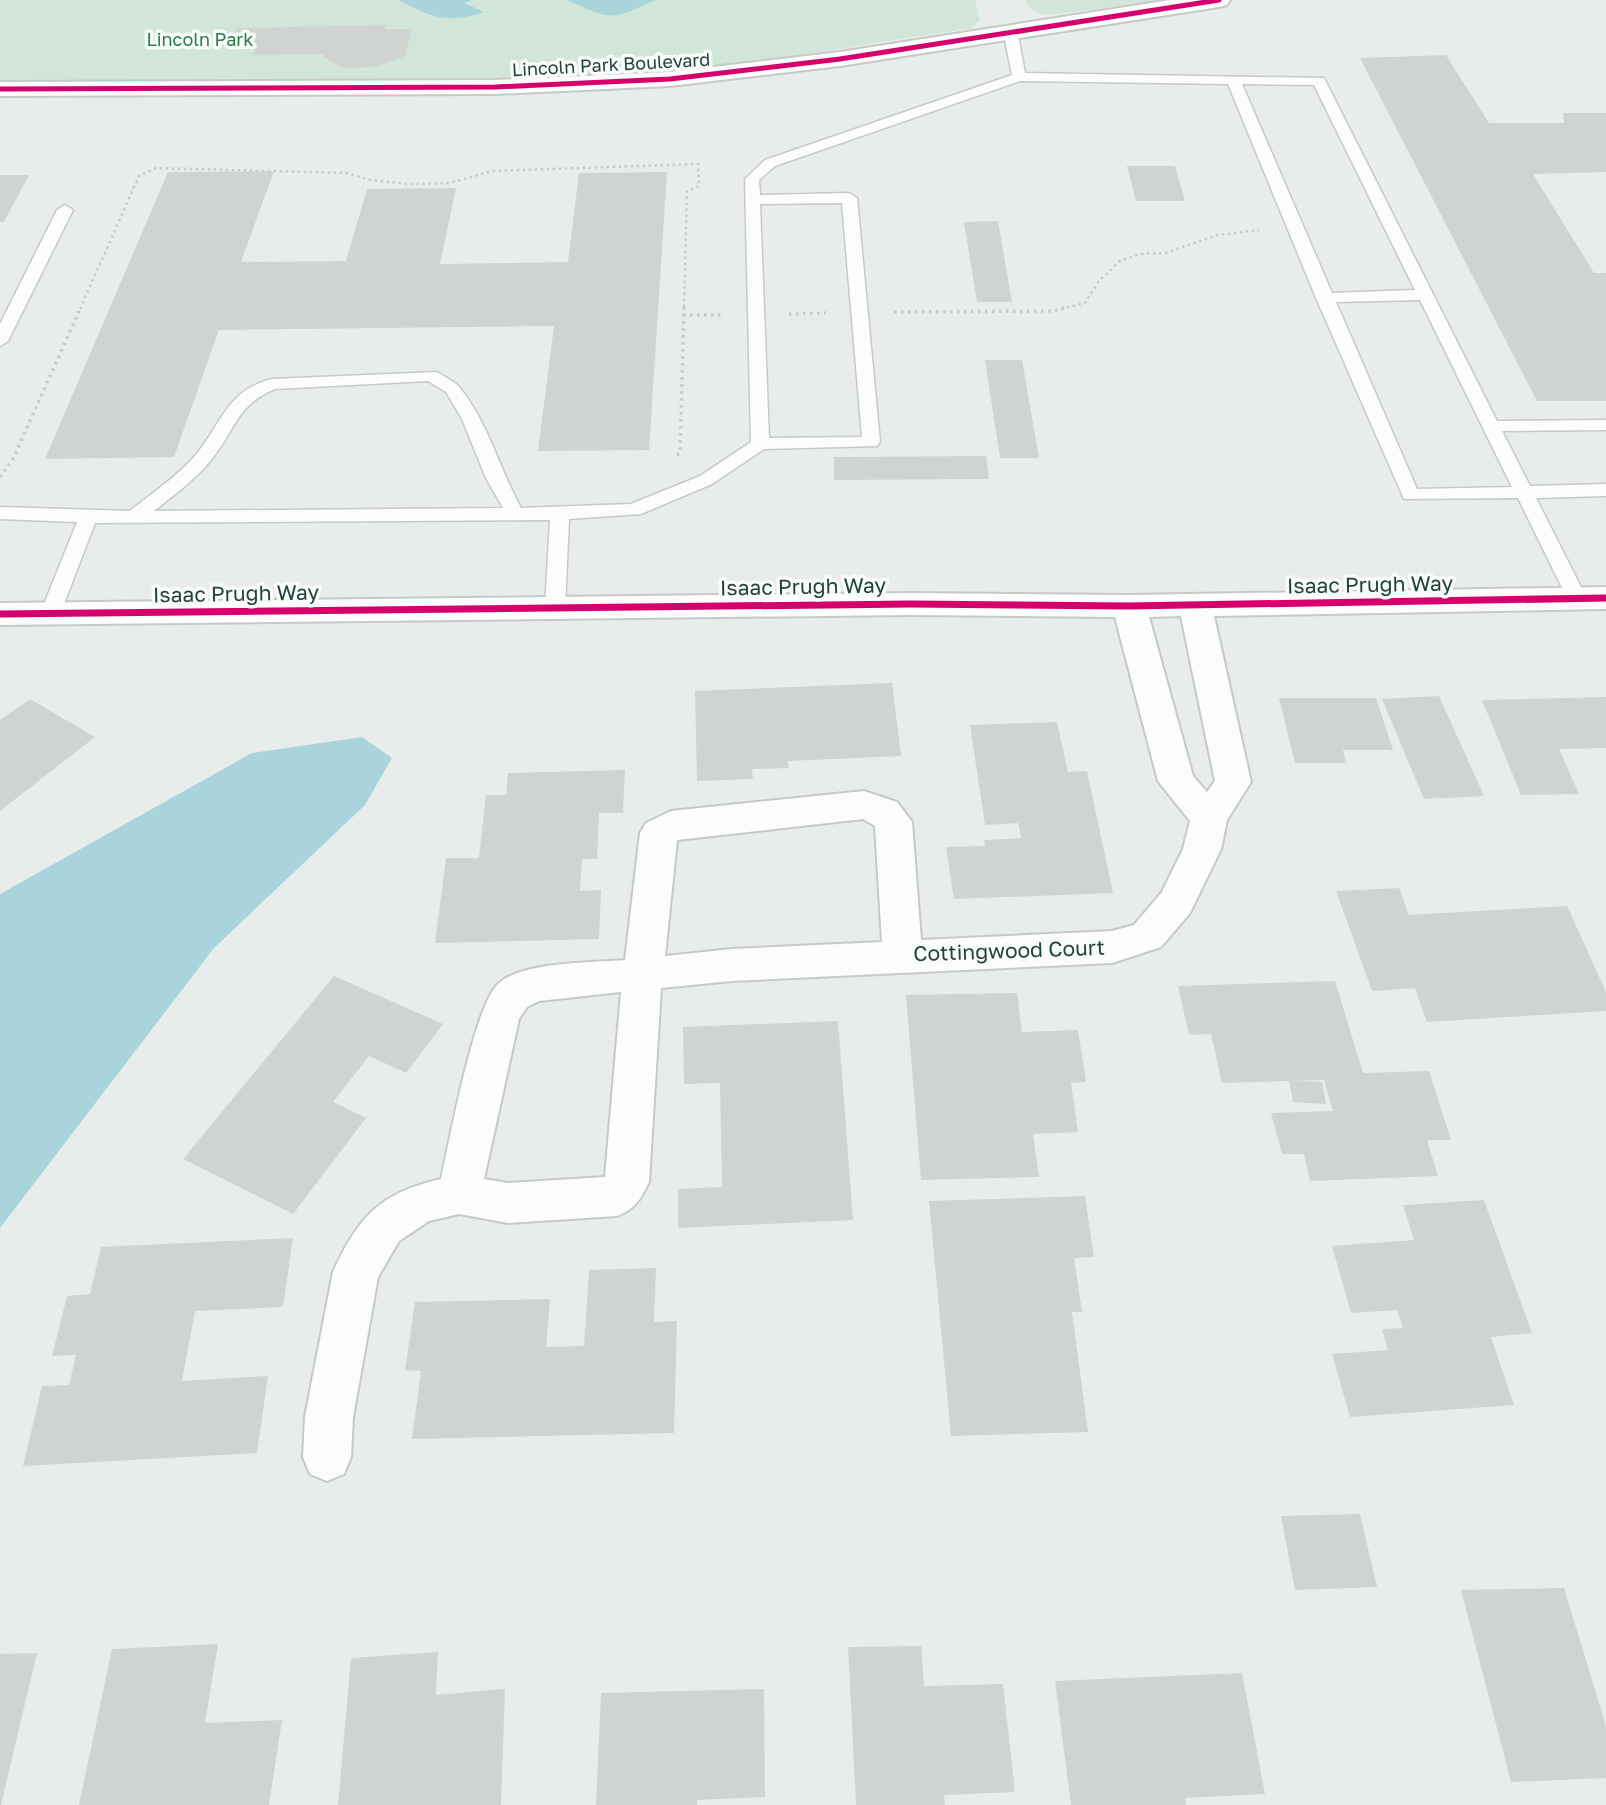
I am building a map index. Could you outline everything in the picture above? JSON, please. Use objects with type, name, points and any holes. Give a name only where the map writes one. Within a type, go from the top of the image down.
[{"type":"street","name":"Lincoln Park Boulevard","points":[[0,89],[472,87],[610,83],[806,64],[1008,21],[1219,0]]},
{"type":"street","name":"Isaac Prugh Way","points":[[0,614],[898,604],[1195,606],[1591,599]]},
{"type":"street","points":[[1129,606],[1176,781],[1209,818]]},
{"type":"street","name":"Cottingwood Court","points":[[458,1194],[500,1014],[513,995],[533,985],[732,965],[1112,947],[1147,936],[1176,902],[1202,849],[1209,818],[1233,782],[1195,606]]},
{"type":"street","name":"Cottingwood Court","points":[[644,974],[659,833],[671,825],[864,806],[884,812],[893,822],[903,955]]},
{"type":"street","points":[[327,1457],[329,1417],[356,1272],[383,1227],[418,1204],[458,1194],[508,1203],[617,1196],[627,1182],[636,1036],[644,974]]},
{"type":"lane","points":[[1008,21],[1019,77]]},
{"type":"lane","points":[[760,444],[752,179],[770,163],[1019,77],[1319,81],[1523,491],[1591,599]]},
{"type":"lane","points":[[1233,80],[1410,495],[1606,490]]},
{"type":"lane","points":[[0,513],[134,517],[561,514],[634,510],[706,480],[760,444],[871,442],[849,198],[752,200]]},
{"type":"lane","points":[[0,341],[65,210]]},
{"type":"lane","points":[[1324,298],[1425,295]]},
{"type":"lane","points":[[134,517],[199,463],[233,408],[252,390],[272,384],[431,376],[453,389],[471,419],[495,478],[515,514]]},
{"type":"lane","points":[[1491,426],[1606,425]]},
{"type":"lane","points":[[555,608],[561,514]]},
{"type":"lane","points":[[50,614],[88,517]]},
{"type":"path","points":[[0,477],[13,459],[139,176],[156,168],[347,173],[370,180],[410,184],[450,183],[492,172],[698,164],[699,186],[687,191],[680,453],[671,460]]},
{"type":"path","points":[[683,315],[1053,311],[1085,303],[1099,281],[1120,261],[1140,254],[1165,253],[1182,245],[1242,231],[1296,229]]},
{"type":"green space","name":"Lincoln Park","points":[[0,0],[975,0],[980,20],[971,28],[745,64],[546,78],[0,82]]},
{"type":"green space","points":[[1026,0],[1168,0],[1050,15],[1038,13],[1028,6]]},
{"type":"water","points":[[398,0],[472,0],[464,3],[484,12],[459,18],[440,17]]},
{"type":"water","points":[[567,0],[656,0],[620,14],[603,15]]},
{"type":"water","points":[[362,737],[392,758],[365,805],[214,948],[0,1228],[0,894],[252,753]]},
{"type":"building","points":[[386,25],[385,29],[412,29],[405,56],[376,67],[343,68],[324,57],[325,54],[253,55],[255,50],[228,50],[237,28]]},
{"type":"building","points":[[1446,55],[1489,123],[1564,123],[1563,113],[1606,113],[1606,172],[1533,174],[1594,273],[1606,273],[1606,401],[1537,401],[1360,58]]},
{"type":"building","points":[[1127,166],[1175,166],[1185,201],[1136,201]]},
{"type":"building","points":[[274,171],[241,262],[346,261],[367,189],[456,188],[440,264],[568,262],[579,173],[667,172],[649,450],[538,451],[554,326],[219,330],[174,457],[45,459],[168,172]]},
{"type":"building","points":[[0,175],[29,175],[4,222],[0,222]]},
{"type":"building","points":[[998,221],[1012,302],[977,302],[964,222]]},
{"type":"building","points":[[985,360],[1022,360],[1039,458],[1000,458]]},
{"type":"building","points":[[986,456],[989,479],[834,480],[834,457]]},
{"type":"building","points":[[892,683],[901,756],[788,761],[789,768],[752,769],[753,779],[697,781],[695,691]]},
{"type":"building","points":[[1439,696],[1484,796],[1424,799],[1382,699]]},
{"type":"building","points":[[1606,697],[1606,748],[1559,749],[1579,794],[1521,795],[1482,700]]},
{"type":"building","points":[[1279,698],[1376,698],[1393,750],[1343,750],[1346,763],[1295,763]]},
{"type":"building","points":[[30,699],[95,737],[0,811],[0,720]]},
{"type":"building","points":[[1057,722],[1068,772],[1087,771],[1113,893],[954,899],[946,847],[985,846],[984,840],[1021,838],[1018,823],[985,825],[970,725]]},
{"type":"building","points":[[625,770],[623,813],[599,813],[597,859],[582,859],[580,891],[601,890],[599,939],[435,943],[446,858],[479,858],[486,795],[506,795],[508,773]]},
{"type":"building","points":[[1399,888],[1409,915],[1567,906],[1606,992],[1606,1011],[1427,1022],[1415,988],[1372,991],[1336,891]]},
{"type":"building","points":[[334,976],[443,1024],[406,1073],[369,1056],[333,1102],[366,1118],[293,1214],[183,1159]]},
{"type":"building","points":[[1335,981],[1363,1073],[1429,1071],[1451,1140],[1427,1140],[1438,1176],[1310,1181],[1304,1154],[1282,1154],[1271,1113],[1333,1111],[1324,1080],[1222,1083],[1211,1034],[1189,1035],[1178,986]]},
{"type":"building","points":[[1017,993],[1022,1032],[1078,1030],[1086,1082],[1071,1083],[1078,1132],[1033,1134],[1039,1177],[921,1180],[906,995]]},
{"type":"building","points":[[838,1021],[853,1220],[678,1228],[678,1189],[722,1187],[720,1083],[684,1084],[683,1027]]},
{"type":"building","points":[[1289,1081],[1322,1082],[1326,1104],[1293,1102]]},
{"type":"building","points":[[1085,1196],[1094,1257],[1074,1258],[1082,1312],[1072,1312],[1088,1432],[951,1436],[929,1201]]},
{"type":"building","points":[[1484,1200],[1532,1333],[1491,1337],[1514,1405],[1350,1417],[1332,1354],[1388,1350],[1382,1329],[1403,1328],[1397,1310],[1351,1313],[1332,1246],[1414,1240],[1403,1205]]},
{"type":"building","points":[[293,1238],[283,1307],[195,1311],[182,1381],[268,1376],[257,1453],[23,1466],[42,1386],[69,1385],[76,1355],[52,1356],[67,1296],[90,1294],[101,1247]]},
{"type":"building","points":[[656,1268],[654,1322],[677,1321],[674,1433],[412,1439],[421,1371],[405,1370],[415,1302],[550,1299],[546,1347],[584,1346],[589,1270]]},
{"type":"building","points":[[1360,1514],[1377,1587],[1295,1590],[1281,1516]]},
{"type":"building","points":[[1564,1588],[1606,1726],[1606,1778],[1511,1782],[1461,1590]]},
{"type":"building","points":[[218,1644],[205,1723],[282,1720],[269,1805],[79,1805],[112,1649]]},
{"type":"building","points":[[921,1646],[924,1686],[1003,1684],[1015,1792],[944,1795],[945,1805],[856,1805],[848,1647]]},
{"type":"building","points":[[438,1652],[436,1695],[505,1689],[501,1805],[338,1805],[351,1658]]},
{"type":"building","points":[[37,1653],[1,1805],[0,1805],[0,1654]]},
{"type":"building","points":[[1242,1673],[1265,1794],[1185,1798],[1186,1805],[1071,1805],[1055,1681]]},
{"type":"building","points":[[764,1689],[765,1797],[697,1800],[697,1805],[596,1805],[601,1693]]},
{"type":"cycle path","points":[[0,89],[495,87],[670,79],[840,59],[1219,0]]},
{"type":"cycle path","points":[[0,614],[911,604],[1129,606],[1606,598]]}]
